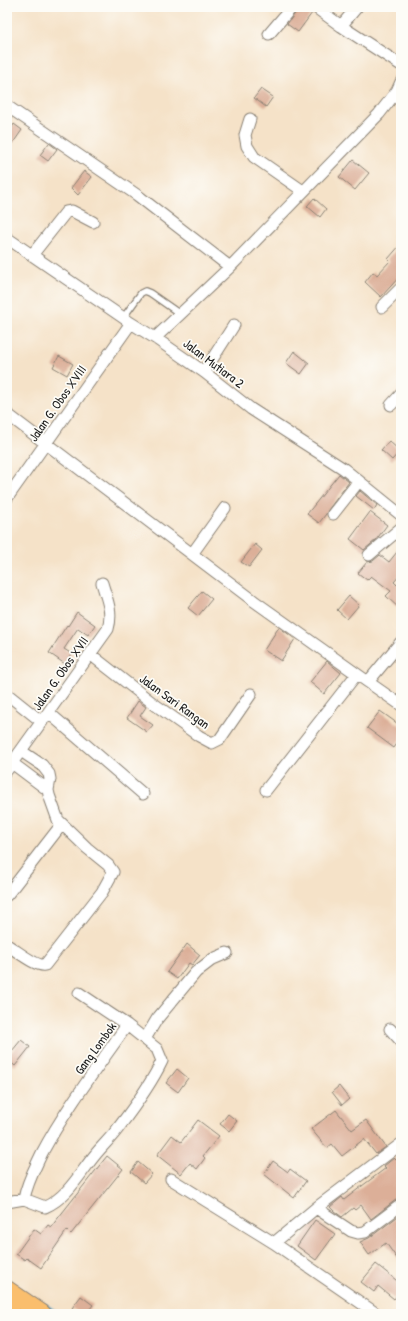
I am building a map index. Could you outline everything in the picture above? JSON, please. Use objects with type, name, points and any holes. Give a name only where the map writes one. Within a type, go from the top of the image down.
[{"type":"main road","points":[[7,1290],[42,1314]]},
{"type":"main road","points":[[7,1311],[11,1314]]},
{"type":"street","points":[[269,34],[292,7]]},
{"type":"street","points":[[315,7],[341,26],[401,65]]},
{"type":"street","points":[[341,26],[357,7]]},
{"type":"street","points":[[155,338],[230,266],[379,114],[400,89]]},
{"type":"street","points":[[7,106],[137,195],[230,266]]},
{"type":"street","points":[[250,119],[245,135],[247,146],[254,157],[303,191]]},
{"type":"street","points":[[32,255],[69,210],[93,222]]},
{"type":"street","name":"Jalan Mutiara 2","points":[[7,238],[204,372],[251,409],[344,469],[401,515]]},
{"type":"street","points":[[382,307],[401,288]]},
{"type":"street","name":"Jalan G. Obos XVIII","points":[[7,498],[46,444],[127,321]]},
{"type":"street","points":[[204,372],[234,325]]},
{"type":"street","points":[[391,405],[401,394]]},
{"type":"street","points":[[7,414],[254,601],[356,675],[401,705]]},
{"type":"street","points":[[333,514],[359,481]]},
{"type":"street","points":[[192,554],[225,508]]},
{"type":"street","points":[[369,555],[401,528]]},
{"type":"street","name":"Jalan G. Obos XVII","points":[[10,767],[108,629],[111,612],[102,583]]},
{"type":"street","points":[[368,682],[401,642]]},
{"type":"street","name":"Jalan Sari Rangan","points":[[90,654],[160,709],[199,736],[212,743],[220,739],[251,694]]},
{"type":"street","points":[[266,790],[356,675]]},
{"type":"street","points":[[7,694],[46,718],[143,794]]},
{"type":"street","points":[[7,945],[34,962],[40,965],[45,965],[102,892],[113,872],[108,865],[87,848],[58,820],[51,803],[48,790],[50,779],[47,769],[21,751]]},
{"type":"street","points":[[10,767],[48,790]]},
{"type":"street","points":[[7,895],[62,824]]},
{"type":"street","points":[[145,1039],[157,1019],[196,972],[213,959],[227,953]]},
{"type":"street","points":[[79,993],[127,1025]]},
{"type":"street","name":"Gang Lombok","points":[[127,1025],[145,1039],[157,1050],[162,1060],[154,1077],[119,1128],[94,1155],[55,1203],[45,1207],[24,1199],[26,1187],[55,1128],[127,1025]]},
{"type":"street","points":[[390,1029],[401,1041]]},
{"type":"street","points":[[274,1243],[316,1208],[401,1144]]},
{"type":"street","points":[[171,1179],[274,1243],[377,1314]]},
{"type":"street","points":[[7,1202],[24,1199]]},
{"type":"street","points":[[316,1208],[351,1231],[358,1233],[365,1232],[401,1204]]},
{"type":"lane","points":[[127,321],[141,293],[145,291],[180,314]]},
{"type":"building","points":[[300,7],[303,7],[312,13],[298,32],[287,24]]},
{"type":"building","points":[[261,89],[273,97],[266,107],[254,98]]},
{"type":"building","points":[[14,124],[22,130],[13,143],[7,139],[7,135]]},
{"type":"building","points":[[49,143],[57,149],[48,161],[40,155]]},
{"type":"building","points":[[353,160],[369,173],[355,190],[339,177]]},
{"type":"building","points":[[84,171],[92,177],[78,195],[71,188]]},
{"type":"building","points":[[314,198],[326,209],[320,217],[307,206]]},
{"type":"building","points":[[401,244],[401,275],[381,297],[365,282],[373,272],[377,275],[390,261],[388,259]]},
{"type":"building","points":[[294,351],[309,363],[301,374],[286,363]]},
{"type":"building","points":[[59,356],[73,364],[67,375],[53,367]]},
{"type":"building","points":[[389,441],[400,451],[392,460],[381,450]]},
{"type":"building","points":[[339,474],[349,482],[319,523],[307,514]]},
{"type":"building","points":[[360,491],[377,505],[374,510],[356,496]]},
{"type":"building","points":[[370,512],[387,525],[376,540],[364,550],[350,539]]},
{"type":"building","points":[[255,544],[262,550],[249,567],[241,562]]},
{"type":"building","points":[[401,547],[401,574],[394,582],[397,585],[401,580],[401,610],[386,596],[391,591],[371,576],[367,580],[358,573],[367,562],[373,561],[380,555],[389,562]]},
{"type":"building","points":[[202,591],[212,599],[198,616],[188,608]]},
{"type":"building","points":[[349,596],[359,605],[347,619],[337,610]]},
{"type":"building","points":[[77,612],[95,625],[88,635],[78,628],[64,649],[72,654],[65,664],[49,653]]},
{"type":"building","points":[[279,627],[295,639],[281,661],[264,650]]},
{"type":"building","points":[[327,661],[341,673],[324,694],[310,682]]},
{"type":"building","points":[[138,701],[146,707],[140,716],[153,725],[147,732],[127,718]]},
{"type":"building","points":[[380,711],[401,726],[401,738],[394,748],[367,728]]},
{"type":"building","points":[[187,944],[200,955],[192,965],[189,963],[177,979],[167,972]]},
{"type":"building","points":[[21,1040],[30,1047],[15,1066],[7,1059],[7,1057]]},
{"type":"building","points":[[177,1069],[188,1078],[178,1092],[166,1083]]},
{"type":"building","points":[[339,1086],[349,1099],[342,1105],[332,1092]]},
{"type":"building","points":[[336,1110],[352,1130],[366,1120],[386,1147],[376,1154],[364,1139],[342,1156],[332,1144],[327,1148],[311,1129]]},
{"type":"building","points":[[228,1114],[237,1121],[229,1131],[220,1124]]},
{"type":"building","points":[[198,1120],[219,1136],[203,1156],[205,1158],[197,1169],[190,1163],[181,1174],[157,1155],[172,1135],[181,1142]]},
{"type":"building","points":[[107,1156],[123,1169],[71,1234],[67,1230],[41,1268],[27,1258],[25,1260],[16,1254],[34,1229],[41,1234],[48,1225],[51,1227]]},
{"type":"building","points":[[401,1156],[401,1198],[397,1199],[371,1219],[361,1205],[355,1210],[353,1208],[342,1217],[330,1207],[342,1197],[344,1200],[386,1168],[384,1166],[394,1158],[396,1160]]},
{"type":"building","points":[[273,1161],[288,1172],[290,1169],[306,1181],[294,1198],[264,1174]]},
{"type":"building","points":[[138,1162],[152,1174],[144,1183],[131,1172]]},
{"type":"building","points":[[401,1214],[401,1264],[386,1243],[369,1255],[360,1242],[369,1238]]},
{"type":"building","points":[[315,1220],[335,1234],[316,1260],[297,1246]]},
{"type":"building","points":[[376,1264],[401,1284],[401,1291],[394,1299],[378,1286],[374,1292],[361,1282]]},
{"type":"building","points":[[81,1296],[93,1305],[86,1314],[80,1314],[72,1308]]},
{"type":"waterway","points":[[45,1305],[58,1314]]}]
